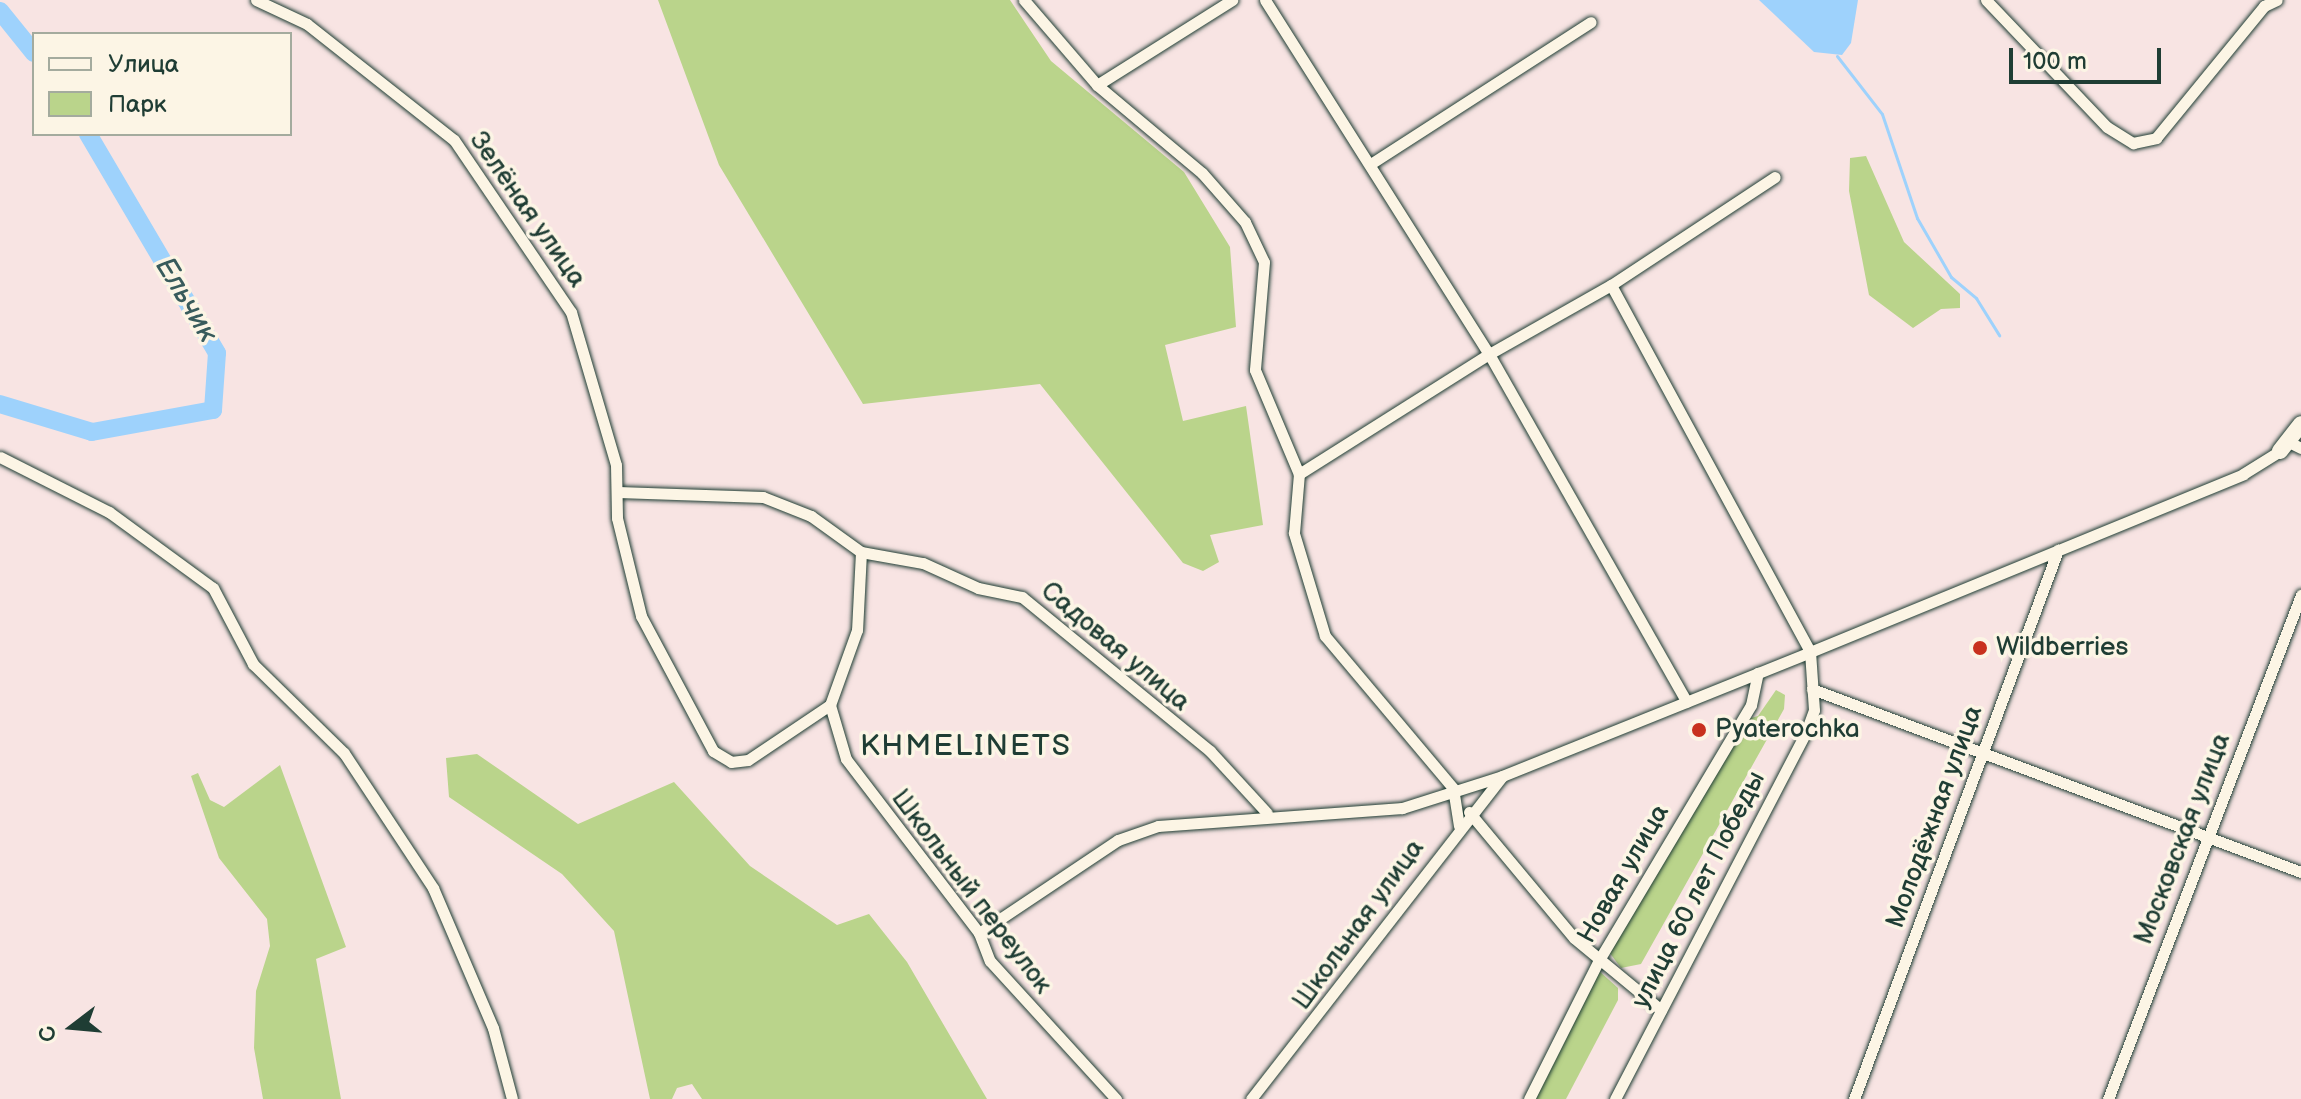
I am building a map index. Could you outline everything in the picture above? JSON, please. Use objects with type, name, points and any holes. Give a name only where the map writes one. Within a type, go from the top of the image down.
[{"type":"street","name":"Зелёная улица","points":[[256,0],[307,24],[384,81],[454,140],[492,190],[571,312],[595,384],[641,616],[713,751],[731,762],[748,760],[830,705]]},
{"type":"street","points":[[1024,0],[1097,85],[1202,173],[1245,222],[1264,262],[1255,370],[1299,474],[1294,533],[1325,636],[1453,788],[1459,826]]},
{"type":"street","points":[[1097,85],[1232,0]]},
{"type":"street","points":[[1265,0],[1372,163],[1489,354],[1687,702]]},
{"type":"street","points":[[1986,0],[2107,127],[2133,143],[2156,138],[2264,6],[2277,0]]},
{"type":"street","points":[[1372,163],[1591,22]]},
{"type":"street","points":[[1299,474],[1489,354],[1611,285],[1775,177]]},
{"type":"street","points":[[1611,285],[1810,652]]},
{"type":"street","points":[[979,933],[1118,840],[1192,819],[1267,813],[1374,813],[1502,776],[2243,474],[2290,447],[2301,424]]},
{"type":"street","points":[[0,457],[109,512],[184,562],[213,588],[253,664],[316,729],[344,753],[433,888],[493,1028],[512,1099]]},
{"type":"street","points":[[618,492],[763,497],[811,516],[861,552],[857,630],[830,705]]},
{"type":"street","name":"Молодёжная улица","points":[[1854,1099],[2058,550]]},
{"type":"street","name":"Садовая улица","points":[[861,552],[923,563],[1039,607],[1210,751],[1267,813]]},
{"type":"street","name":"Московская улица","points":[[2108,1099],[2301,595]]},
{"type":"street","name":"улица 60 лет Победы","points":[[1615,1099],[1806,732],[1812,689],[1810,652]]},
{"type":"street","name":"Новая улица","points":[[1529,1099],[1599,960],[1751,705],[1758,673]]},
{"type":"street","points":[[1812,689],[1983,750],[2301,872]]},
{"type":"street","name":"Школьный переулок","points":[[830,705],[860,784],[979,933],[1021,998],[1116,1099]]},
{"type":"street","name":"Школьная улица","points":[[1251,1099],[1469,812],[1502,776]]},
{"type":"street","points":[[1469,812],[1599,960],[1661,1010]]},
{"type":"green space","points":[[658,0],[1010,0],[1051,61],[1184,172],[1230,247],[1236,327],[1165,345],[1183,421],[1246,406],[1263,525],[1210,535],[1219,562],[1203,571],[1183,563],[1040,384],[863,404],[719,165]]},
{"type":"green space","points":[[1866,156],[1904,242],[1960,294],[1960,308],[1941,309],[1913,328],[1869,295],[1849,191],[1850,158]]},
{"type":"green space","points":[[1776,690],[1785,695],[1784,709],[1641,964],[1621,968],[1609,952],[1744,720],[1758,716]]},
{"type":"green space","points":[[477,754],[578,824],[674,782],[750,866],[837,925],[869,914],[907,962],[987,1099],[702,1099],[692,1084],[677,1088],[672,1099],[650,1099],[614,931],[562,874],[449,797],[446,758]]},
{"type":"green space","points":[[280,765],[346,947],[316,959],[341,1099],[263,1099],[254,1048],[256,991],[270,946],[267,919],[219,858],[191,776],[198,773],[210,800],[224,807]]},
{"type":"green space","points":[[1598,970],[1618,988],[1618,1000],[1566,1099],[1531,1099]]},
{"type":"water","points":[[1759,0],[1858,0],[1851,43],[1842,55],[1814,52]]},
{"type":"waterway","name":"Ельчик","points":[[0,11],[32,51]]},
{"type":"waterway","points":[[1837,56],[1882,114],[1917,218],[1951,277],[1976,298],[1999,335]]},
{"type":"waterway","name":"Ельчик","points":[[0,404],[92,432],[213,410],[217,353],[89,136]]},
{"type":"place","name":"Wildberries","points":[[1980,648]]},
{"type":"place","name":"Pyaterochka","points":[[1699,730]]},
{"type":"district","name":"KHMELINETS","points":[[966,746]]}]
